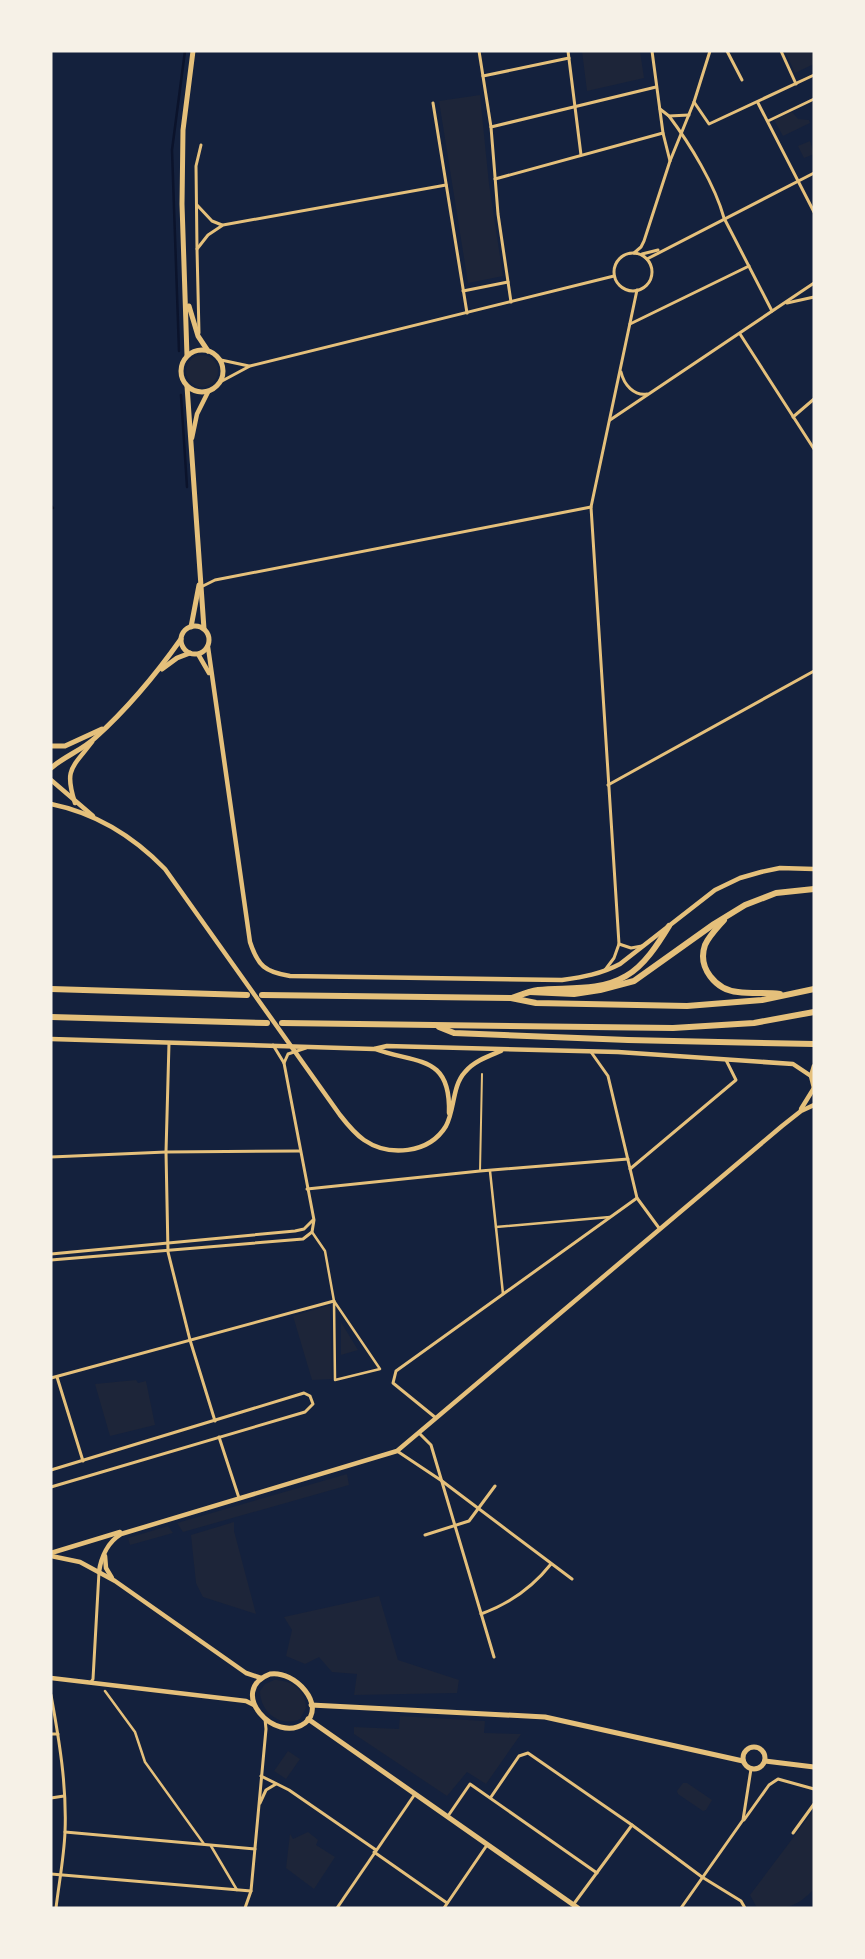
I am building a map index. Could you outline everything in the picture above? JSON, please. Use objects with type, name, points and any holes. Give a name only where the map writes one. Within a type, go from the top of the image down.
[{"type":"highway","points":[[530,992],[536,994],[574,994],[600,990],[634,981],[725,919],[761,897],[793,890],[814,889]]},
{"type":"highway","points":[[725,919],[705,946],[704,964],[709,975],[716,984],[736,992],[764,991],[784,995]]},
{"type":"highway","points":[[511,998],[536,990],[579,989],[600,986],[625,977],[635,970],[649,954],[669,926]]},
{"type":"highway","points":[[51,989],[247,995]]},
{"type":"highway","points":[[262,995],[511,998],[536,1003],[687,1006],[762,1000],[814,989]]},
{"type":"highway","points":[[282,1023],[674,1028],[754,1023],[814,1012]]},
{"type":"highway","points":[[51,1017],[268,1023]]},
{"type":"highway","points":[[435,1026],[454,1033],[628,1040],[814,1044]]},
{"type":"main road","points":[[158,671],[177,658],[190,653],[198,654],[208,647],[210,637],[204,628],[192,438],[187,386],[181,374],[181,367],[187,356],[187,299],[182,204],[183,149],[193,51]]},
{"type":"main road","points":[[187,299],[198,336],[208,350],[221,360],[224,370],[222,381],[216,388],[208,392],[193,391],[187,386]]},
{"type":"main road","points":[[187,356],[197,350],[208,350]]},
{"type":"main road","points":[[191,626],[200,580]]},
{"type":"main road","points":[[51,768],[61,759],[94,739],[158,671],[181,639],[184,631],[191,626],[204,628]]},
{"type":"main road","points":[[181,639],[183,648],[190,653]]},
{"type":"main road","points":[[51,746],[65,746],[106,726]]},
{"type":"main road","points":[[276,1673],[291,1677],[308,1694],[312,1705],[308,1720],[300,1726],[286,1727],[278,1726],[265,1719],[254,1704],[252,1691],[261,1678],[276,1673]]},
{"type":"main road","points":[[312,1705],[545,1717],[743,1761],[751,1769],[760,1768],[765,1761]]},
{"type":"main road","points":[[308,1720],[576,1906]]},
{"type":"main road","points":[[743,1761],[745,1750],[755,1746],[762,1750],[765,1761]]},
{"type":"main road","points":[[765,1761],[814,1767]]},
{"type":"street","points":[[479,51],[491,127],[495,179],[511,302]]},
{"type":"street","points":[[568,51],[581,155]]},
{"type":"street","points":[[652,51],[663,133],[670,162]]},
{"type":"street","points":[[634,253],[641,248],[644,241],[670,162],[690,115],[710,51]]},
{"type":"street","points":[[727,51],[742,80]]},
{"type":"street","points":[[780,51],[796,84]]},
{"type":"street","points":[[484,76],[569,58]]},
{"type":"street","points":[[694,102],[709,124],[758,103],[814,75]]},
{"type":"street","points":[[491,127],[656,87]]},
{"type":"street","points":[[767,121],[814,99]]},
{"type":"street","points":[[433,103],[467,314]]},
{"type":"street","points":[[758,103],[814,212]]},
{"type":"street","points":[[660,109],[669,116],[682,134],[720,204],[724,218],[772,311]]},
{"type":"street","points":[[669,116],[690,115]]},
{"type":"street","points":[[495,179],[663,133]]},
{"type":"street","points":[[198,336],[200,300],[196,166],[201,145]]},
{"type":"street","points":[[647,259],[661,250],[814,173]]},
{"type":"street","points":[[197,249],[208,235],[223,225],[446,185]]},
{"type":"street","points":[[197,205],[212,221],[223,225]]},
{"type":"street","points":[[642,255],[661,250]]},
{"type":"street","points":[[634,253],[642,255],[647,259],[652,268],[651,277],[646,286],[637,290],[623,288],[614,276],[614,268],[618,260],[625,254],[634,253]]},
{"type":"street","points":[[630,324],[749,266]]},
{"type":"street","points":[[222,381],[250,366],[467,314],[614,276]]},
{"type":"street","points":[[463,291],[508,282]]},
{"type":"street","points":[[610,420],[814,284]]},
{"type":"street","points":[[603,972],[614,958],[619,944],[591,507],[637,290]]},
{"type":"street","points":[[784,304],[814,297]]},
{"type":"street","points":[[740,334],[814,449]]},
{"type":"street","points":[[221,360],[250,366]]},
{"type":"street","points":[[620,369],[624,382],[636,394],[650,394]]},
{"type":"street","points":[[192,438],[197,414],[208,392]]},
{"type":"street","points":[[793,417],[814,399]]},
{"type":"street","points":[[201,587],[215,580],[591,507]]},
{"type":"street","points":[[208,647],[250,942],[256,959],[263,968],[290,976],[562,980],[603,972],[620,964],[692,906],[715,890],[740,878],[780,868],[814,868]]},
{"type":"street","points":[[198,654],[211,677]]},
{"type":"street","points":[[608,785],[814,671]]},
{"type":"street","points":[[75,803],[69,783],[70,774],[74,765],[94,739]]},
{"type":"street","points":[[51,780],[75,803],[133,840],[165,869],[311,1074],[351,1128],[363,1139],[383,1149],[408,1150],[419,1147],[438,1134],[449,1118],[460,1079],[465,1072],[484,1058],[502,1050]]},
{"type":"street","points":[[51,804],[101,821]]},
{"type":"street","points":[[619,944],[631,948],[644,946]]},
{"type":"street","points":[[51,1039],[374,1049],[387,1046],[618,1052],[793,1064],[811,1076]]},
{"type":"street","points":[[169,1042],[166,1152],[168,1252],[190,1340],[215,1421]]},
{"type":"street","points":[[272,1045],[284,1063],[314,1220],[312,1232],[325,1251],[334,1301],[335,1380],[380,1369],[334,1301]]},
{"type":"street","points":[[284,1063],[288,1054],[310,1047]]},
{"type":"street","points":[[374,1049],[387,1054],[409,1057],[434,1068],[447,1086],[450,1099],[449,1118]]},
{"type":"street","points":[[591,1052],[608,1076],[637,1198],[659,1228]]},
{"type":"street","points":[[630,1169],[736,1080],[726,1059]]},
{"type":"street","points":[[801,1110],[814,1088],[811,1076],[814,1066]]},
{"type":"street","points":[[51,1554],[104,1536],[134,1529],[397,1452],[659,1228],[801,1110],[814,1105]]},
{"type":"street","points":[[51,1157],[166,1152],[300,1151]]},
{"type":"street","points":[[307,1189],[490,1170],[628,1160]]},
{"type":"street","points":[[490,1170],[503,1294]]},
{"type":"street","points":[[436,1418],[393,1383],[396,1371],[637,1198]]},
{"type":"street","points":[[496,1227],[611,1216]]},
{"type":"street","points":[[51,1254],[295,1231],[304,1229],[314,1220]]},
{"type":"street","points":[[51,1260],[168,1252],[302,1239],[312,1232]]},
{"type":"street","points":[[51,1378],[334,1301]]},
{"type":"street","points":[[57,1377],[83,1461]]},
{"type":"street","points":[[51,1470],[304,1394],[310,1396],[313,1404],[305,1412],[51,1487]]},
{"type":"street","points":[[420,1433],[430,1445],[442,1481],[494,1657]]},
{"type":"street","points":[[219,1437],[239,1498]]},
{"type":"street","points":[[397,1452],[442,1481],[572,1579]]},
{"type":"street","points":[[425,1535],[469,1521],[495,1486]]},
{"type":"street","points":[[90,1682],[93,1679],[101,1561],[114,1538],[134,1529]]},
{"type":"street","points":[[51,1554],[73,1559],[115,1581],[246,1673],[261,1678]]},
{"type":"street","points":[[105,1554],[106,1568],[115,1581]]},
{"type":"street","points":[[481,1614],[502,1606],[537,1581],[551,1564]]},
{"type":"street","points":[[51,1678],[246,1701],[254,1704]]},
{"type":"street","points":[[106,1691],[134,1732],[145,1762],[204,1844]]},
{"type":"street","points":[[51,1695],[58,1734],[64,1796],[65,1832],[56,1908]]},
{"type":"street","points":[[245,1908],[251,1891],[265,1719]]},
{"type":"street","points":[[51,1734],[58,1734]]},
{"type":"street","points":[[491,1797],[519,1756],[528,1754],[632,1824],[702,1877],[741,1901],[745,1908]]},
{"type":"street","points":[[743,1820],[751,1769]]},
{"type":"street","points":[[261,1776],[288,1790],[448,1903]]},
{"type":"street","points":[[681,1908],[769,1785],[778,1779],[814,1789]]},
{"type":"street","points":[[259,1806],[266,1790],[276,1784]]},
{"type":"street","points":[[448,1816],[470,1784],[597,1873]]},
{"type":"street","points":[[337,1908],[416,1794]]},
{"type":"street","points":[[51,1798],[64,1796]]},
{"type":"street","points":[[793,1833],[814,1804]]},
{"type":"street","points":[[576,1906],[632,1824]]},
{"type":"street","points":[[65,1832],[255,1849]]},
{"type":"street","points":[[211,1845],[237,1890]]},
{"type":"street","points":[[444,1908],[488,1845]]},
{"type":"street","points":[[51,1874],[251,1891]]},
{"type":"lane","points":[[480,1171],[482,1074]]},
{"type":"shaded area","points":[[582,51],[640,51],[644,78],[587,91]]},
{"type":"shaded area","points":[[785,51],[814,51],[814,64],[795,73]]},
{"type":"shaded area","points":[[480,95],[489,184],[503,276],[468,283],[439,101]]},
{"type":"shaded area","points":[[792,112],[798,119],[809,120],[810,123],[783,136],[774,120]]},
{"type":"shaded area","points":[[810,141],[814,154],[804,158],[798,146]]},
{"type":"shaded area","points":[[202,355],[213,360],[218,371],[213,382],[202,387],[191,382],[186,371],[191,360]]},
{"type":"shaded area","points":[[330,1305],[332,1379],[312,1380],[293,1316]]},
{"type":"shaded area","points":[[341,1322],[358,1350],[341,1355]]},
{"type":"shaded area","points":[[136,1380],[138,1383],[146,1381],[155,1425],[110,1436],[95,1384]]},
{"type":"shaded area","points":[[347,1474],[349,1485],[183,1532],[177,1523]]},
{"type":"shaded area","points":[[234,1522],[234,1531],[256,1614],[203,1597],[196,1583],[191,1535]]},
{"type":"shaded area","points":[[168,1526],[173,1533],[130,1545],[128,1538]]},
{"type":"shaded area","points":[[379,1596],[398,1660],[459,1680],[457,1693],[354,1695],[357,1674],[332,1672],[319,1657],[305,1664],[286,1656],[292,1630],[284,1617]]},
{"type":"shaded area","points":[[274,1680],[292,1684],[300,1691],[306,1708],[300,1719],[293,1721],[279,1720],[272,1716],[263,1706],[260,1691],[265,1684]]},
{"type":"shaded area","points":[[400,1716],[485,1721],[484,1733],[521,1734],[486,1784],[467,1772],[447,1796],[354,1734],[354,1727],[399,1729]]},
{"type":"shaded area","points":[[288,1751],[300,1759],[286,1779],[274,1771]]},
{"type":"shaded area","points":[[683,1783],[687,1783],[712,1800],[706,1810],[703,1811],[678,1794],[677,1791]]},
{"type":"shaded area","points":[[814,1810],[814,1889],[801,1901],[789,1906],[782,1908],[757,1908],[750,1895]]},
{"type":"shaded area","points":[[308,1832],[318,1840],[316,1845],[335,1857],[314,1889],[286,1868],[290,1834],[293,1839]]},
{"type":"waterway","points":[[179,351],[172,150],[185,51]]},
{"type":"waterway","points":[[181,395],[187,487]]}]
